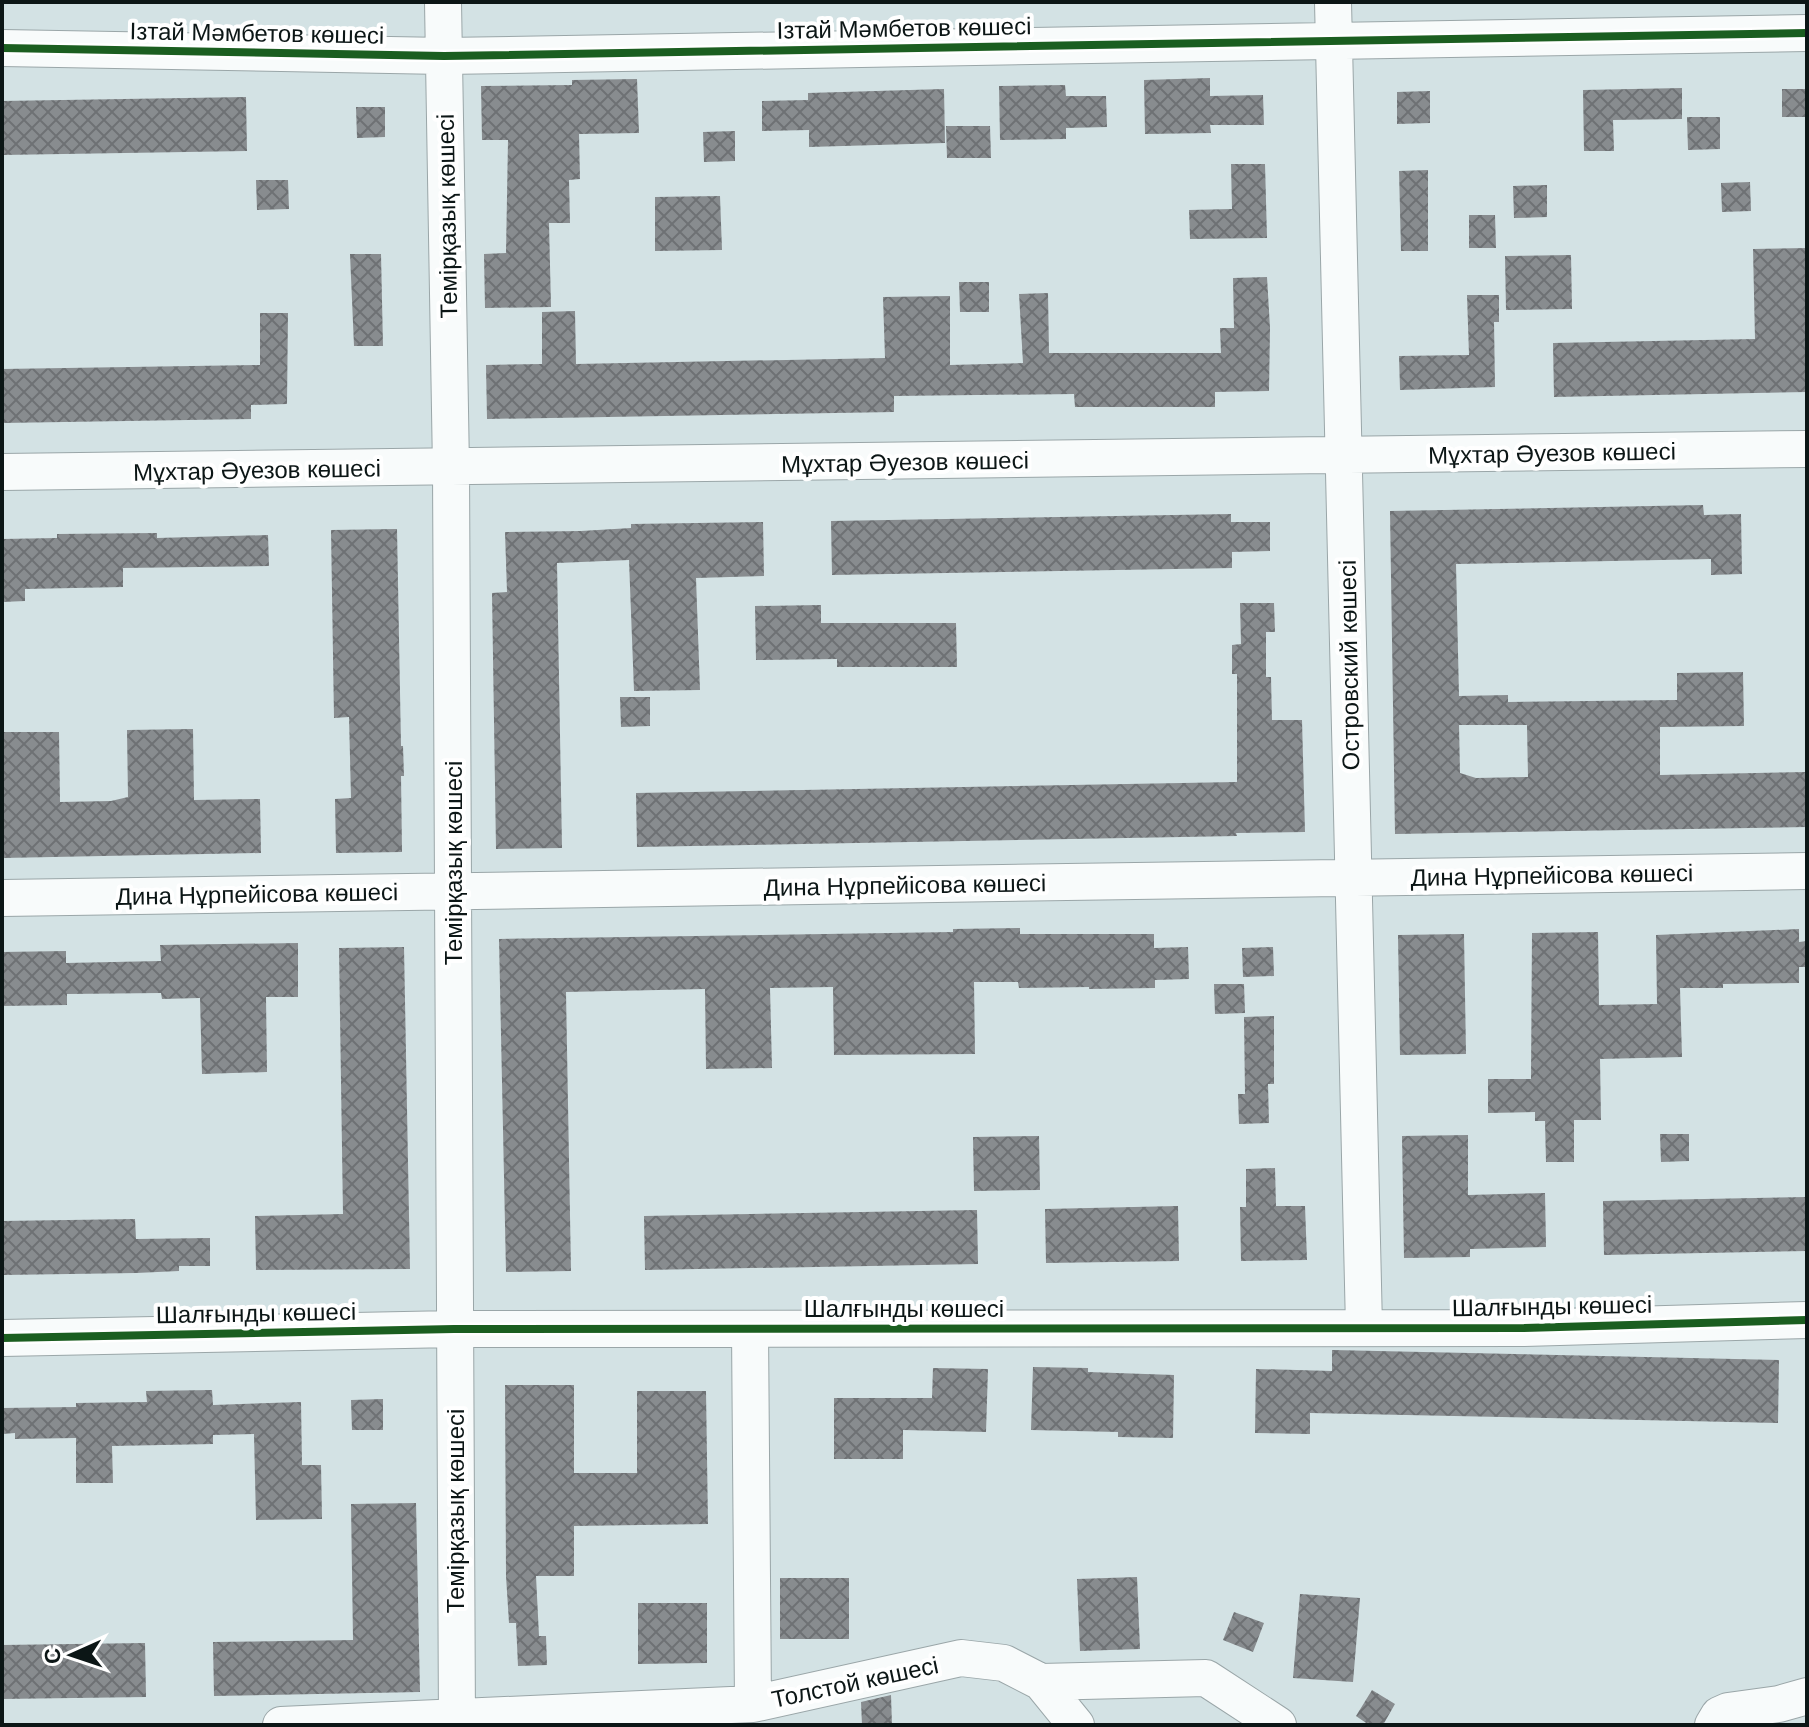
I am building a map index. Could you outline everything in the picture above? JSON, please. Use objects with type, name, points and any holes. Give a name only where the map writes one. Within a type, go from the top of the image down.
[{"type":"street","name":"Темірқазық көшесі","points":[[443,2],[451,468],[457,1721]]},
{"type":"street","name":"Островский көшесі","points":[[1333,2],[1364,1327]]},
{"type":"street","name":"Ізтай Мәмбетов көшесі","points":[[2,48],[444,56],[1807,33]]},
{"type":"street","name":"Мұхтар Әуезов көшесі","points":[[2,472],[1807,449]]},
{"type":"street","name":"Дина Нұрпейісова көшесі","points":[[2,898],[1807,871]]},
{"type":"street","name":"Шалғынды көшесі","points":[[2,1338],[454,1329],[1524,1328],[1807,1320]]},
{"type":"street","points":[[750,1329],[753,1704]]},
{"type":"street","name":"Толстой көшесі","points":[[281,1725],[457,1721],[753,1704],[961,1658],[1004,1663],[1041,1682]]},
{"type":"street","points":[[1041,1682],[1206,1678],[1278,1725]]},
{"type":"street","points":[[1041,1682],[1076,1725]]},
{"type":"street","points":[[1713,1725],[1719,1715],[1728,1711],[1779,1704],[1807,1696]]},
{"type":"street","points":[[1803,1725],[1807,1718]]},
{"type":"building","points":[[1210,78],[1210,96],[1263,95],[1264,125],[1210,125],[1211,133],[1145,134],[1144,80]]},
{"type":"building","points":[[637,79],[639,133],[579,134],[580,179],[569,180],[570,223],[549,223],[551,307],[485,308],[484,254],[506,253],[508,140],[482,140],[481,86],[572,85],[572,80]]},
{"type":"building","points":[[1065,85],[1066,96],[1106,96],[1107,127],[1066,128],[1066,139],[1000,140],[999,86]]},
{"type":"building","points":[[1682,88],[1682,119],[1613,120],[1614,151],[1584,151],[1583,90]]},
{"type":"building","points":[[944,89],[945,143],[809,147],[809,130],[762,131],[762,101],[808,100],[808,93]]},
{"type":"building","points":[[1782,89],[1807,89],[1807,117],[1782,117]]},
{"type":"building","points":[[1430,91],[1430,123],[1397,124],[1397,92]]},
{"type":"building","points":[[246,97],[247,151],[2,155],[2,101]]},
{"type":"building","points":[[356,107],[385,107],[385,137],[357,138]]},
{"type":"building","points":[[1687,117],[1720,117],[1720,149],[1688,150]]},
{"type":"building","points":[[946,126],[990,126],[991,158],[947,158]]},
{"type":"building","points":[[735,131],[735,161],[704,162],[703,132]]},
{"type":"building","points":[[1231,164],[1265,164],[1267,238],[1190,239],[1189,210],[1232,209]]},
{"type":"building","points":[[1428,170],[1428,251],[1401,251],[1399,171]]},
{"type":"building","points":[[256,180],[288,180],[289,209],[257,210]]},
{"type":"building","points":[[1750,182],[1751,211],[1722,212],[1721,183]]},
{"type":"building","points":[[1547,185],[1547,217],[1514,218],[1513,186]]},
{"type":"building","points":[[720,196],[722,250],[655,251],[655,197]]},
{"type":"building","points":[[1469,215],[1495,215],[1496,248],[1469,248]]},
{"type":"building","points":[[1807,248],[1807,392],[1554,397],[1553,343],[1755,339],[1753,249]]},
{"type":"building","points":[[350,254],[381,254],[383,346],[354,346]]},
{"type":"building","points":[[1571,255],[1572,309],[1506,310],[1505,256]]},
{"type":"building","points":[[1267,277],[1269,391],[1215,392],[1215,407],[1075,407],[1074,394],[894,396],[894,412],[487,419],[486,365],[542,364],[542,312],[575,311],[576,364],[885,358],[883,297],[950,296],[950,365],[1023,363],[1019,294],[1048,293],[1049,353],[1221,353],[1220,328],[1234,328],[1233,278]]},
{"type":"building","points":[[959,282],[989,282],[989,312],[960,312]]},
{"type":"building","points":[[1467,295],[1499,295],[1499,322],[1494,322],[1495,387],[1400,390],[1399,356],[1469,355]]},
{"type":"building","points":[[260,313],[288,313],[287,404],[251,405],[251,419],[2,423],[2,369],[260,365]]},
{"type":"building","points":[[1703,505],[1704,515],[1741,514],[1742,574],[1711,575],[1711,559],[1456,564],[1459,696],[1508,695],[1508,702],[1677,700],[1677,673],[1743,672],[1744,726],[1660,727],[1660,775],[1807,772],[1807,827],[1395,834],[1390,511]],"holes":[[[1459,725],[1527,725],[1528,777],[1476,778],[1460,773]]]},
{"type":"building","points":[[1231,514],[1231,522],[1270,522],[1270,551],[1232,552],[1232,568],[832,575],[831,521]]},
{"type":"building","points":[[763,522],[764,576],[696,578],[700,690],[634,691],[629,560],[557,563],[562,848],[496,849],[492,593],[507,592],[505,532],[631,528],[631,524]]},
{"type":"building","points":[[397,529],[404,776],[401,776],[402,852],[336,853],[335,799],[351,798],[349,717],[334,718],[331,530]]},
{"type":"building","points":[[157,533],[157,538],[268,535],[269,566],[123,568],[123,587],[25,589],[25,601],[2,602],[2,539],[57,538],[57,534]]},
{"type":"building","points":[[1240,603],[1274,603],[1275,632],[1266,632],[1266,677],[1271,677],[1272,720],[1302,720],[1305,832],[1236,833],[1237,836],[637,847],[636,793],[1237,782],[1237,674],[1232,674],[1232,645],[1241,644]]},
{"type":"building","points":[[821,605],[821,623],[956,623],[957,667],[837,667],[837,659],[756,660],[755,606]]},
{"type":"building","points":[[620,697],[650,697],[650,726],[621,727]]},
{"type":"building","points":[[193,729],[194,800],[260,799],[261,853],[2,858],[2,732],[59,732],[60,802],[111,801],[128,797],[127,730]]},
{"type":"building","points":[[1020,928],[1020,934],[1154,934],[1154,948],[1188,947],[1189,979],[1155,980],[1155,988],[1089,989],[1019,988],[1018,982],[974,982],[975,1054],[834,1055],[833,987],[770,988],[772,1068],[706,1069],[705,989],[566,992],[571,1271],[506,1272],[499,939],[953,932],[953,929]]},
{"type":"building","points":[[1799,929],[1799,942],[1807,941],[1807,967],[1799,967],[1799,983],[1680,988],[1682,1057],[1600,1059],[1601,1120],[1574,1120],[1574,1162],[1546,1162],[1545,1121],[1535,1121],[1535,1112],[1488,1113],[1488,1079],[1531,1079],[1532,933],[1598,932],[1599,1005],[1657,1004],[1656,935]]},
{"type":"building","points":[[1464,934],[1466,1054],[1400,1055],[1398,935]]},
{"type":"building","points":[[298,943],[298,997],[266,997],[267,1072],[202,1074],[200,998],[162,999],[161,993],[67,994],[67,1005],[2,1006],[2,952],[66,951],[66,963],[161,961],[160,945]]},
{"type":"building","points":[[404,947],[410,1269],[256,1270],[255,1216],[343,1214],[339,948]]},
{"type":"building","points":[[1273,947],[1274,976],[1243,977],[1242,948]]},
{"type":"building","points":[[1214,984],[1244,984],[1245,1013],[1215,1014]]},
{"type":"building","points":[[1274,1016],[1274,1084],[1268,1084],[1269,1123],[1239,1124],[1238,1094],[1245,1094],[1244,1017]]},
{"type":"building","points":[[1660,1134],[1689,1134],[1689,1161],[1661,1162]]},
{"type":"building","points":[[1468,1135],[1468,1195],[1545,1193],[1546,1247],[1470,1249],[1470,1257],[1404,1258],[1402,1136]]},
{"type":"building","points":[[1039,1136],[1040,1190],[974,1191],[973,1137]]},
{"type":"building","points":[[1275,1168],[1276,1206],[1305,1206],[1307,1260],[1241,1261],[1240,1207],[1246,1207],[1246,1169]]},
{"type":"building","points":[[1807,1197],[1807,1251],[1604,1255],[1603,1201]]},
{"type":"building","points":[[1178,1206],[1179,1261],[1046,1263],[1045,1209]]},
{"type":"building","points":[[977,1210],[978,1264],[645,1270],[644,1216]]},
{"type":"building","points":[[135,1219],[136,1239],[210,1238],[210,1266],[179,1266],[179,1271],[136,1273],[3,1275],[3,1221]]},
{"type":"building","points":[[1332,1350],[1779,1360],[1778,1423],[1310,1413],[1310,1434],[1255,1433],[1256,1369],[1332,1371]]},
{"type":"building","points":[[1033,1367],[1174,1375],[1173,1438],[1118,1437],[1118,1432],[1031,1430]]},
{"type":"building","points":[[933,1368],[988,1369],[986,1432],[903,1430],[903,1459],[834,1459],[834,1398],[932,1398]]},
{"type":"building","points":[[505,1385],[574,1385],[574,1473],[637,1473],[637,1391],[706,1391],[708,1524],[574,1526],[574,1576],[536,1576],[539,1636],[546,1636],[547,1665],[518,1666],[516,1623],[509,1623]]},
{"type":"building","points":[[212,1390],[213,1405],[301,1402],[302,1465],[321,1465],[322,1519],[256,1520],[254,1434],[213,1435],[213,1444],[112,1446],[113,1483],[76,1483],[76,1438],[15,1439],[15,1433],[2,1434],[2,1408],[147,1402],[146,1391]]},
{"type":"building","points":[[383,1399],[383,1430],[352,1430],[351,1400]]},
{"type":"building","points":[[416,1503],[420,1692],[214,1696],[213,1642],[353,1640],[351,1504]]},
{"type":"building","points":[[1137,1577],[1140,1649],[1080,1651],[1077,1579]]},
{"type":"building","points":[[780,1578],[849,1578],[849,1639],[780,1639]]},
{"type":"building","points":[[1300,1594],[1360,1598],[1353,1682],[1293,1678]]},
{"type":"building","points":[[638,1603],[707,1603],[707,1663],[638,1664]]},
{"type":"building","points":[[1234,1612],[1264,1623],[1253,1652],[1223,1640]]},
{"type":"building","points":[[145,1643],[146,1697],[2,1699],[2,1645]]},
{"type":"building","points":[[1372,1690],[1395,1704],[1383,1725],[1369,1725],[1356,1716]]},
{"type":"building","points":[[891,1695],[892,1725],[862,1725],[861,1702]]},
{"type":"cycle path","points":[[2,48],[444,56],[1807,33]]},
{"type":"cycle path","points":[[2,1338],[454,1329],[1524,1328],[1807,1320]]}]
